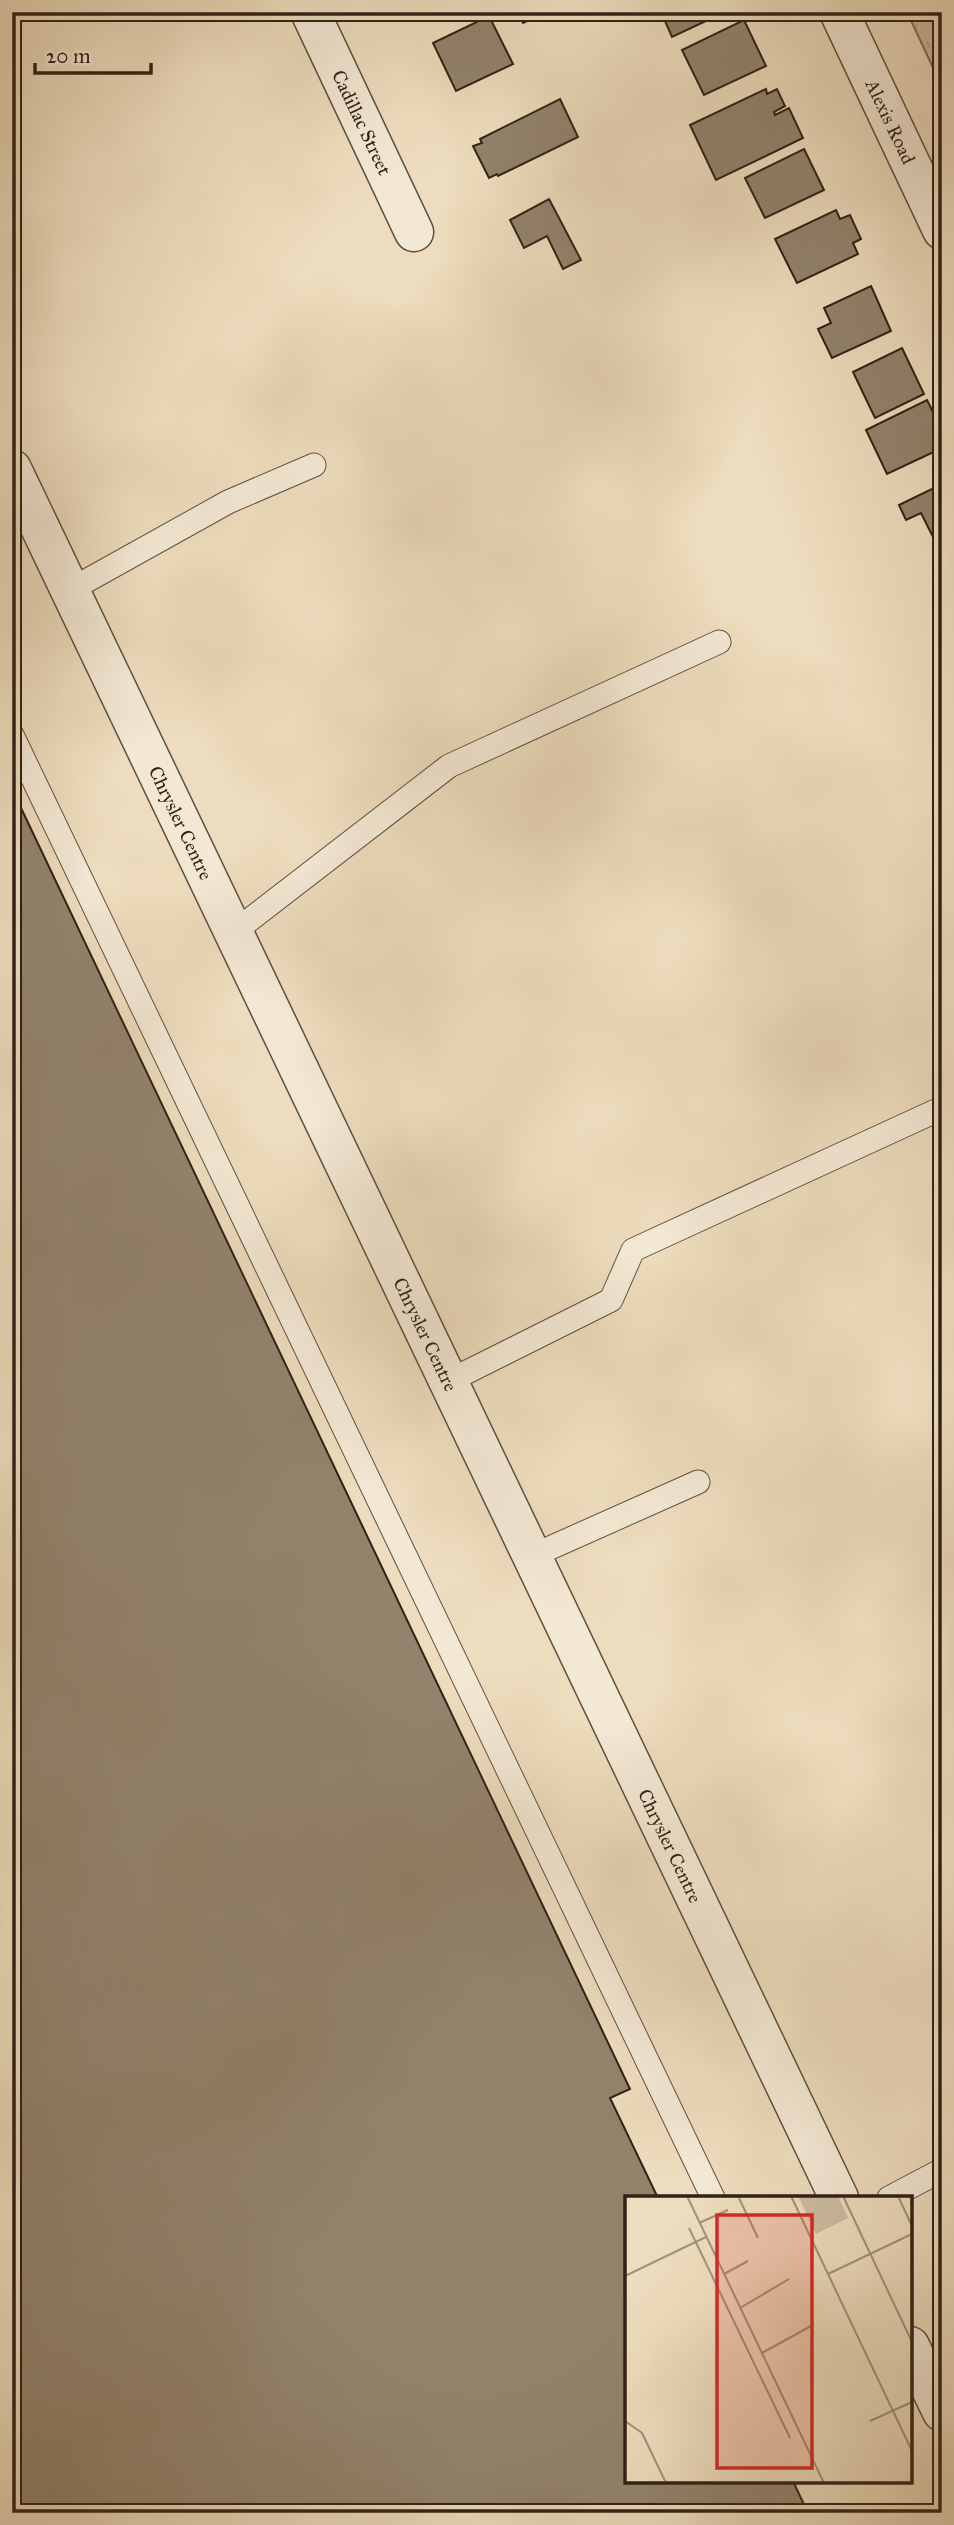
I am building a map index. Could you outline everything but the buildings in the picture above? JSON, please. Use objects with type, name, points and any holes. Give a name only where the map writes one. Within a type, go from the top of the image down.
[{"type":"street","name":"Cadillac Street","points":[[310,12],[414,232]]},
{"type":"street","name":"Alexis Road","points":[[839,12],[942,230]]},
{"type":"street","name":"Chrysler Centre","points":[[12,469],[838,2196]]},
{"type":"street","points":[[912,2350],[942,2412]]},
{"type":"lane","points":[[70,590],[228,502],[314,466]]},
{"type":"lane","points":[[234,932],[449,766],[719,642]]},
{"type":"lane","points":[[12,734],[712,2196]]},
{"type":"lane","points":[[449,1381],[611,1300],[633,1250],[940,1109]]},
{"type":"lane","points":[[532,1556],[698,1482]]},
{"type":"lane","points":[[893,2196],[942,2170]]},
{"type":"green space","points":[[907,12],[942,12],[942,87]]}]
